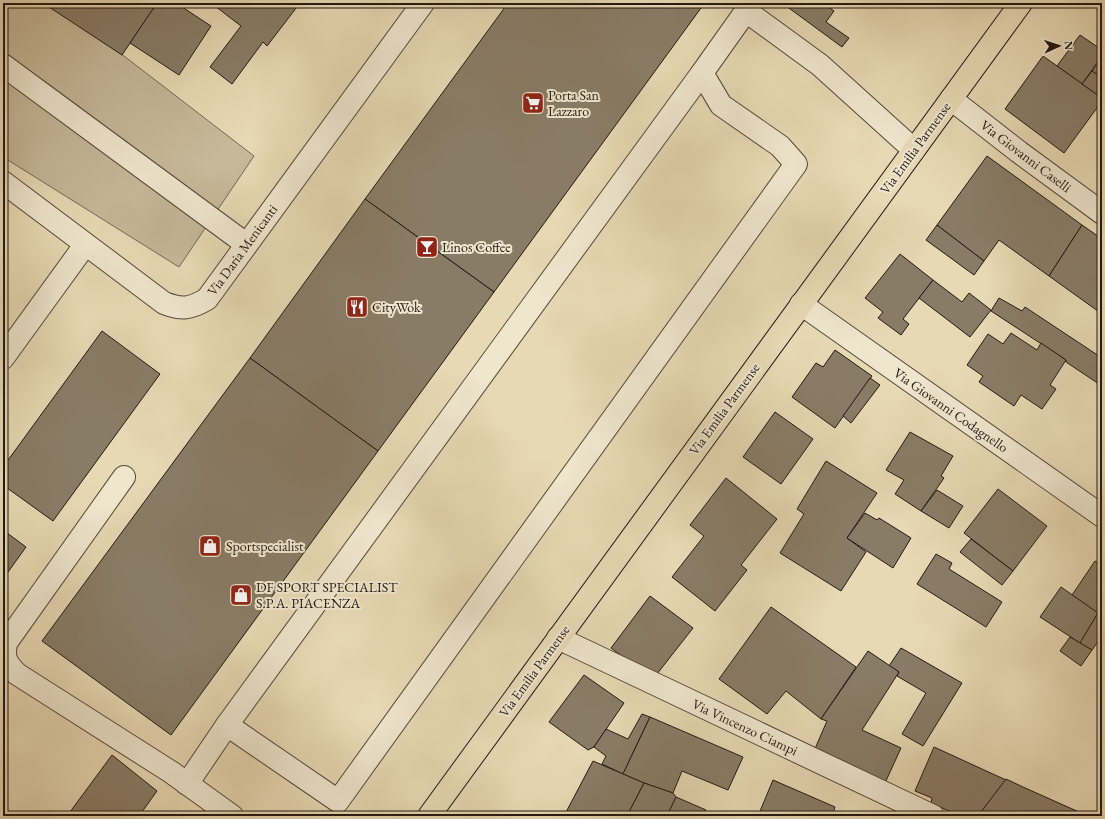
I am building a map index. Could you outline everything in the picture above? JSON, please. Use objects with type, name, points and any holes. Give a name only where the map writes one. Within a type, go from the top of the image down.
[{"type":"main road","name":"Via Emilia Parmense","points":[[429,816],[1021,3]]},
{"type":"street","name":"Via Daria Menicanti","points":[[3,182],[164,304],[175,308],[193,307],[207,299],[423,3]]},
{"type":"street","points":[[187,784],[227,725],[746,12],[820,65],[914,150]]},
{"type":"street","points":[[3,65],[246,244]]},
{"type":"street","points":[[227,725],[338,800],[796,164],[780,146],[721,105],[702,74]]},
{"type":"street","name":"Via Giovanni Caselli","points":[[951,99],[1019,152],[1102,213]]},
{"type":"street","points":[[3,358],[85,245]]},
{"type":"street","name":"Via Giovanni Codagnello","points":[[801,304],[1102,516]]},
{"type":"street","points":[[124,478],[6,643],[4,653],[8,665],[17,674],[172,772],[232,816]]},
{"type":"street","name":"Via Vincenzo Ciampi","points":[[558,638],[933,816]]},
{"type":"shaded area","points":[[3,3],[55,3],[254,156],[179,267],[3,157]]},
{"type":"building","points":[[43,3],[157,3],[122,55]]},
{"type":"building","points":[[157,3],[176,3],[211,26],[179,75],[130,43]]},
{"type":"building","points":[[217,3],[300,3],[267,46],[263,42],[232,84],[210,67],[241,26],[215,6]]},
{"type":"building","name":"Porta San Lazzaro","points":[[508,3],[695,3],[701,8],[494,292],[365,199]]},
{"type":"building","points":[[782,3],[823,3],[834,11],[826,22],[849,38],[842,47]]},
{"type":"building","points":[[1080,35],[1102,50],[1102,56],[1082,84],[1057,66]]},
{"type":"building","points":[[1043,56],[1102,98],[1102,101],[1064,153],[1005,109]]},
{"type":"building","points":[[1102,56],[1102,78],[1092,71]]},
{"type":"building","points":[[1092,71],[1102,78],[1102,98],[1082,84]]},
{"type":"building","points":[[987,156],[1082,225],[1049,276],[999,240],[984,261],[937,225]]},
{"type":"building","points":[[365,199],[494,292],[378,451],[250,358]]},
{"type":"building","points":[[937,225],[984,261],[974,275],[926,240]]},
{"type":"building","points":[[1082,225],[1102,239],[1102,314],[1049,276]]},
{"type":"building","points":[[900,254],[933,280],[903,319],[909,324],[901,335],[878,318],[883,312],[865,298]]},
{"type":"building","points":[[933,280],[962,302],[969,293],[991,310],[970,337],[919,298]]},
{"type":"building","points":[[999,298],[1022,311],[1025,307],[1102,358],[1102,386],[1066,362],[1066,360],[991,311]]},
{"type":"building","points":[[102,331],[160,374],[53,521],[3,485],[3,467]]},
{"type":"building","points":[[1011,333],[1037,350],[1041,343],[1066,360],[1050,385],[1056,389],[1042,409],[1021,395],[1014,406],[979,382],[983,376],[967,365],[988,334],[1003,344]]},
{"type":"building","points":[[835,350],[872,376],[835,428],[792,397],[816,363],[823,367]]},
{"type":"building","name":"Sportspecialist","points":[[250,358],[378,451],[171,735],[42,641]]},
{"type":"building","points":[[870,378],[880,385],[851,423],[843,416]]},
{"type":"building","points":[[775,412],[813,439],[781,484],[743,457]]},
{"type":"building","points":[[910,432],[953,456],[941,476],[944,478],[921,511],[895,494],[904,480],[886,470]]},
{"type":"building","points":[[826,461],[877,493],[847,538],[866,552],[841,591],[780,553],[804,514],[797,509]]},
{"type":"building","points":[[726,478],[777,519],[741,565],[747,570],[715,611],[672,577],[704,536],[690,525]]},
{"type":"building","points":[[998,489],[1047,526],[1013,571],[964,533]]},
{"type":"building","points":[[937,490],[963,506],[949,528],[921,511]]},
{"type":"building","points":[[865,513],[877,520],[879,518],[911,538],[893,568],[847,538]]},
{"type":"building","points":[[3,530],[26,547],[3,579]]},
{"type":"building","points":[[971,539],[1013,571],[1002,585],[960,552]]},
{"type":"building","points":[[936,554],[952,563],[949,569],[1002,602],[986,627],[917,584]]},
{"type":"building","points":[[1095,561],[1102,566],[1102,616],[1072,595]]},
{"type":"building","points":[[1061,587],[1098,613],[1080,643],[1040,617]]},
{"type":"building","points":[[650,596],[693,628],[653,679],[611,648]]},
{"type":"building","points":[[771,607],[856,667],[821,719],[786,691],[767,714],[719,679]]},
{"type":"building","points":[[1098,613],[1102,616],[1102,636],[1092,650],[1080,643]]},
{"type":"building","points":[[1070,637],[1092,650],[1081,666],[1060,651]]},
{"type":"building","points":[[901,648],[962,683],[923,746],[902,734],[926,693],[897,676],[899,672],[889,666]]},
{"type":"building","points":[[868,651],[899,672],[862,730],[901,748],[885,783],[814,751],[827,721],[821,719]]},
{"type":"building","points":[[584,675],[624,703],[594,747],[588,750],[549,722]]},
{"type":"building","points":[[642,714],[650,717],[623,774],[602,764],[606,756],[594,747],[606,729],[628,739]]},
{"type":"building","points":[[650,717],[743,757],[728,790],[682,771],[673,793],[623,774]]},
{"type":"building","points":[[934,747],[1006,780],[978,816],[960,816],[931,803],[932,798],[915,791]]},
{"type":"building","points":[[112,755],[157,791],[139,816],[67,816]]},
{"type":"building","points":[[593,761],[644,783],[627,816],[564,816]]},
{"type":"building","points":[[1006,779],[1023,787],[1088,816],[978,816]]},
{"type":"building","points":[[773,780],[835,807],[832,816],[758,816]]},
{"type":"building","points":[[644,783],[673,793],[676,797],[667,816],[627,816]]},
{"type":"building","points":[[676,797],[706,810],[703,816],[667,816]]},
{"type":"place","name":"Porta San Lazzaro","points":[[533,103]]},
{"type":"place","name":"Linos Coffee","points":[[427,247]]},
{"type":"place","name":"CityWok","points":[[357,307]]},
{"type":"place","name":"Sportspecialist","points":[[210,546]]},
{"type":"place","name":"DF SPORT SPECIALIST S.P.A. PIACENZA","points":[[241,595]]}]
